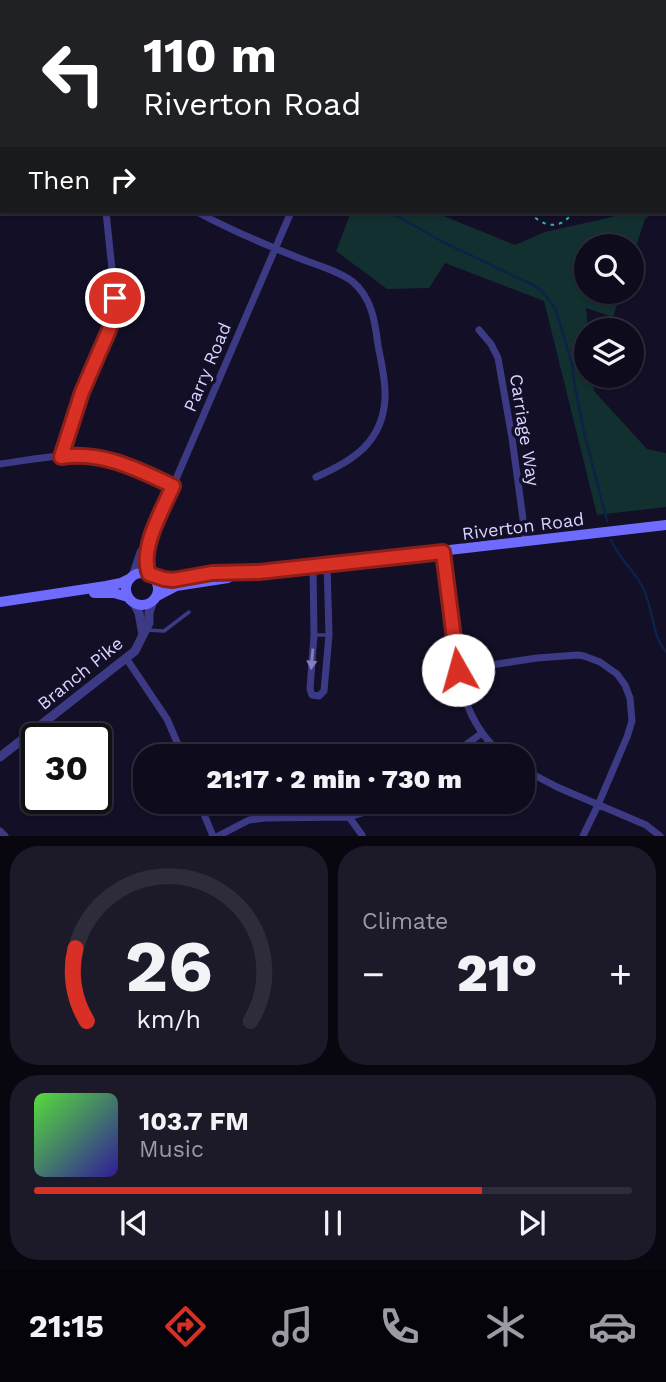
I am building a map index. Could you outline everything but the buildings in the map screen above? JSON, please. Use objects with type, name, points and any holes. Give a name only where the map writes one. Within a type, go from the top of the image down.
[{"type":"main road","name":"Riverton Road","points":[[155,598],[176,586],[259,572],[666,525]]},
{"type":"main road","points":[[0,602],[121,583],[142,572],[151,575],[158,586],[155,598],[143,605],[114,593],[55,595]]},
{"type":"main road","name":"Riverton Road","points":[[151,575],[167,580],[212,573],[259,572]]},
{"type":"main road","points":[[130,578],[126,589],[131,600]]},
{"type":"street","points":[[61,457],[82,392],[114,315],[115,298],[106,214]]},
{"type":"street","points":[[201,214],[275,249],[344,277],[352,281],[364,294],[374,321],[385,397],[384,407],[378,428],[358,455],[340,467],[316,477]]},
{"type":"street","name":"Parry Road","points":[[130,578],[152,535],[289,214]]},
{"type":"street","name":"Carriage Way","points":[[479,330],[494,348],[500,368],[526,541]]},
{"type":"street","points":[[0,464],[74,455],[100,457],[125,464],[173,486]]},
{"type":"street","name":"Parry Road","points":[[151,575],[146,564],[152,535]]},
{"type":"street","points":[[443,552],[458,670],[466,704],[490,744]]},
{"type":"street","points":[[313,566],[314,635],[310,689],[312,695],[318,696],[324,691],[329,635],[327,564]]},
{"type":"street","name":"Branch Pike","points":[[0,757],[135,651],[155,598]]},
{"type":"street","name":"Branch Pike","points":[[131,600],[139,613],[144,633]]},
{"type":"street","points":[[458,670],[537,658],[578,655],[600,662],[617,674],[630,698],[632,721],[583,836]]},
{"type":"street","points":[[126,658],[167,719],[178,744]]},
{"type":"street","points":[[467,744],[482,733]]},
{"type":"street","points":[[535,775],[646,825],[660,836]]},
{"type":"street","points":[[205,814],[215,836],[249,820],[349,817],[359,814]]},
{"type":"street","points":[[349,817],[362,835]]},
{"type":"street","points":[[0,831],[5,836]]},
{"type":"lane","points":[[144,633],[164,631],[189,612]]},
{"type":"lane","points":[[314,635],[329,635]]},
{"type":"path","points":[[531,214],[538,221],[548,224],[562,223],[571,214]]},
{"type":"green space","points":[[350,214],[439,214],[515,245],[545,232],[616,214],[653,214],[645,219],[640,234],[574,234],[574,304],[617,304],[613,317],[586,308],[587,318],[574,318],[574,388],[594,388],[647,449],[666,453],[666,507],[597,515],[544,301],[445,263],[429,288],[387,289],[336,251]]},
{"type":"waterway","points":[[394,214],[443,242],[535,286],[556,310],[572,364],[584,432],[607,521]]},
{"type":"waterway","points":[[611,540],[644,590],[655,630],[666,652]]},
{"type":"route","points":[[115,298],[114,315],[109,330],[82,392],[61,457],[100,457],[125,464],[173,486],[152,535],[146,564],[149,574],[173,580],[212,573],[259,572],[443,552],[458,670]]}]
